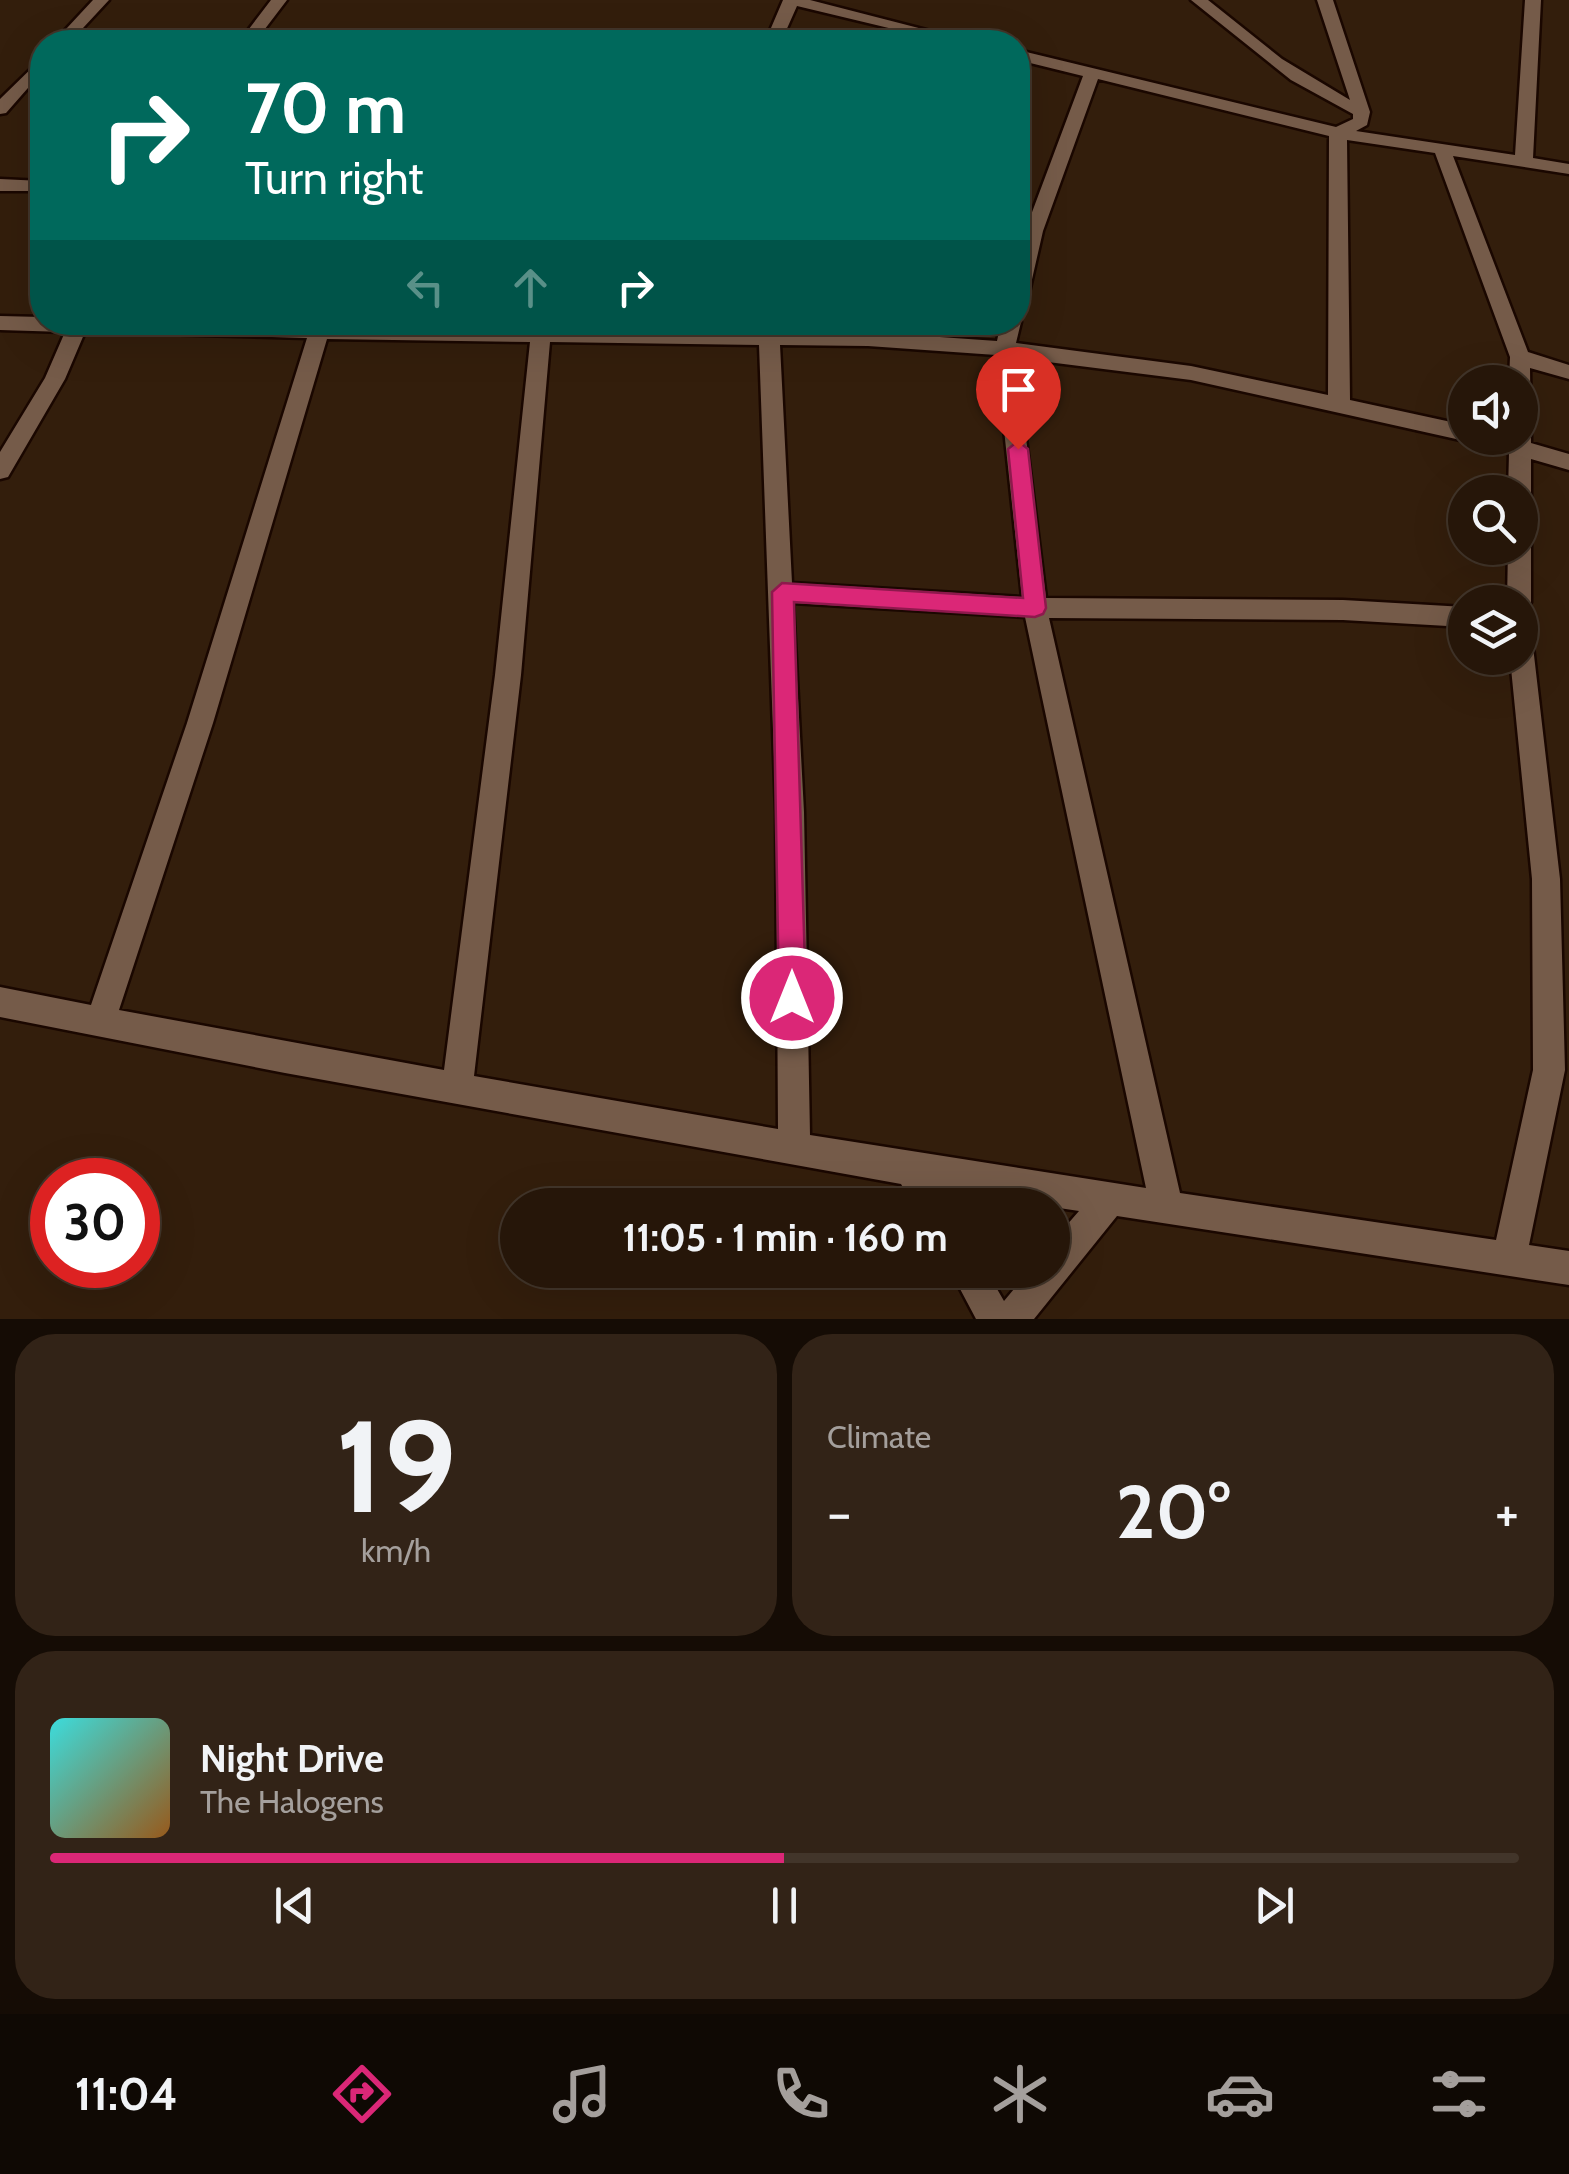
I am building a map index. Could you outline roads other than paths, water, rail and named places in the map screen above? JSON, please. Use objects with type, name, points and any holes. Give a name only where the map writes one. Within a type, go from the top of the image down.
[{"type":"street","points":[[73,30],[101,0]]},
{"type":"street","points":[[256,30],[279,0]]},
{"type":"street","points":[[778,30],[792,0],[915,30]]},
{"type":"street","points":[[1199,0],[1282,68],[1316,91],[1362,112]]},
{"type":"street","points":[[1325,0],[1362,112],[1361,121],[1338,134]]},
{"type":"street","points":[[1524,159],[1533,0]]},
{"type":"street","points":[[1030,57],[1338,134],[1524,159],[1569,169]]},
{"type":"street","points":[[1030,248],[1093,72]]},
{"type":"street","points":[[0,109],[30,76]]},
{"type":"street","points":[[1338,134],[1339,403]]},
{"type":"street","points":[[1442,149],[1520,365]]},
{"type":"street","points":[[0,186],[30,186]]},
{"type":"street","points":[[0,322],[30,324]]},
{"type":"street","points":[[0,471],[55,379],[73,335]]},
{"type":"street","points":[[100,1023],[200,724],[319,335]]},
{"type":"street","points":[[457,1088],[508,675],[542,335]]},
{"type":"street","points":[[739,335],[1008,336],[1448,429]]},
{"type":"street","points":[[1008,336],[1035,608],[1168,1209]]},
{"type":"street","points":[[769,337],[790,812],[794,1146]]},
{"type":"street","points":[[1520,357],[1569,372]]},
{"type":"street","points":[[1538,452],[1569,462]]},
{"type":"street","points":[[1519,585],[1520,455]]},
{"type":"street","points":[[782,592],[1035,608],[1343,610],[1448,616]]},
{"type":"street","points":[[1509,1258],[1549,1070],[1546,879],[1524,675]]},
{"type":"street","points":[[0,1002],[911,1169],[1569,1268]]},
{"type":"street","points":[[911,1169],[922,1188]]},
{"type":"street","points":[[1070,1248],[1108,1201]]},
{"type":"street","points":[[977,1288],[995,1319]]},
{"type":"street","points":[[1012,1319],[1037,1288]]}]
